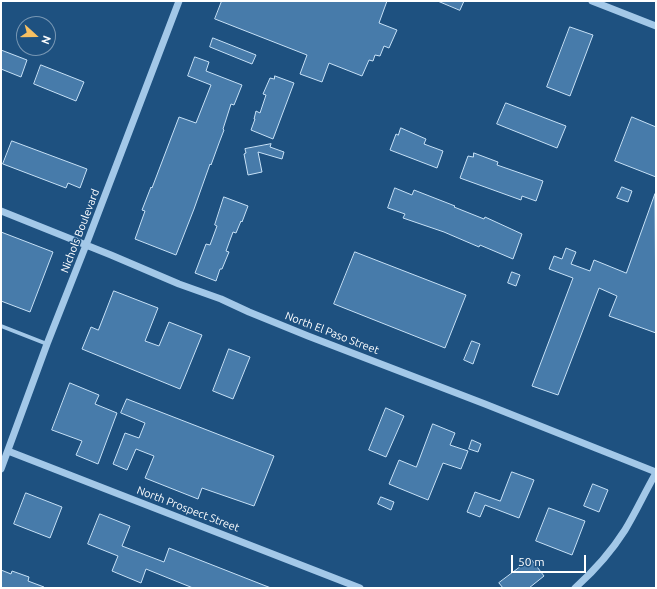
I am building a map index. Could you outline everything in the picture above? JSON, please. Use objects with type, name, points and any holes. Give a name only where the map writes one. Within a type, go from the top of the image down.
[{"type":"street","name":"Nichols Boulevard","points":[[1,469],[47,344],[179,1]]},
{"type":"street","points":[[592,1],[656,26]]},
{"type":"street","name":"North El Paso Street","points":[[1,211],[179,284],[221,299],[248,312],[656,473]]},
{"type":"street","points":[[1,326],[47,344]]},
{"type":"street","name":"North Prospect Street","points":[[8,451],[360,588]]},
{"type":"street","points":[[575,588],[608,555],[626,529],[656,473]]},
{"type":"building","points":[[222,1],[387,1],[379,23],[397,30],[389,48],[384,46],[380,56],[375,55],[373,61],[369,60],[362,76],[329,63],[322,82],[300,74],[307,55],[215,19]]},
{"type":"building","points":[[438,1],[464,1],[460,10]]},
{"type":"building","points":[[570,27],[593,35],[570,96],[547,87]]},
{"type":"building","points":[[213,38],[256,55],[252,64],[210,47]]},
{"type":"building","points":[[1,50],[27,60],[21,77],[1,69]]},
{"type":"building","points":[[195,57],[209,62],[206,71],[242,85],[234,105],[231,104],[223,129],[224,130],[176,255],[135,239],[145,211],[142,210],[179,117],[196,123],[211,85],[188,76]]},
{"type":"building","points":[[41,65],[84,82],[76,101],[34,84]]},
{"type":"building","points":[[275,76],[294,83],[273,139],[251,130],[256,111],[260,113],[266,95],[263,94],[270,78],[274,79]]},
{"type":"building","points":[[506,103],[566,126],[557,148],[497,124]]},
{"type":"building","points":[[632,117],[656,127],[656,177],[615,161]]},
{"type":"building","points":[[401,128],[426,139],[424,144],[443,151],[437,168],[390,150],[396,134],[398,135]]},
{"type":"building","points":[[12,141],[87,169],[80,188],[68,183],[66,188],[3,164]]},
{"type":"building","points":[[271,144],[270,147],[284,152],[282,159],[258,152],[262,172],[248,175],[244,154],[246,153],[245,149]]},
{"type":"building","points":[[474,153],[498,162],[497,165],[543,181],[536,201],[522,196],[521,200],[460,178],[468,156],[473,157]]},
{"type":"building","points":[[622,187],[632,191],[628,202],[617,198]]},
{"type":"building","points":[[395,188],[412,195],[414,190],[484,219],[485,217],[522,234],[513,259],[480,245],[479,247],[444,232],[403,218],[405,214],[388,208]]},
{"type":"building","points":[[655,194],[656,333],[609,316],[617,296],[599,288],[558,395],[532,386],[573,278],[549,269],[554,256],[562,259],[566,248],[576,252],[571,264],[590,271],[594,260],[626,273]]},
{"type":"building","points":[[224,197],[248,206],[236,233],[233,232],[226,251],[229,252],[222,269],[220,269],[216,281],[195,273],[206,244],[210,245],[217,226],[215,225]]},
{"type":"building","points":[[1,232],[53,252],[30,312],[1,301]]},
{"type":"building","points":[[355,252],[466,295],[445,348],[334,304]]},
{"type":"building","points":[[512,272],[520,275],[516,286],[508,283]]},
{"type":"building","points":[[114,291],[158,308],[145,341],[159,346],[169,322],[202,335],[180,389],[82,349],[91,327],[98,330]]},
{"type":"building","points":[[472,341],[480,344],[473,364],[464,360]]},
{"type":"building","points":[[229,349],[250,357],[233,399],[213,391]]},
{"type":"building","points":[[70,383],[99,395],[95,404],[117,413],[98,464],[76,455],[82,441],[52,430]]},
{"type":"building","points":[[127,399],[274,456],[254,506],[202,488],[198,499],[145,478],[154,456],[136,449],[127,470],[113,464],[125,433],[139,438],[145,423],[121,413]]},
{"type":"building","points":[[386,408],[404,416],[386,457],[369,450]]},
{"type":"building","points":[[433,424],[455,433],[450,445],[468,451],[461,469],[443,463],[428,500],[389,484],[399,460],[416,467]]},
{"type":"building","points":[[472,440],[481,444],[478,452],[469,449]]},
{"type":"building","points":[[512,472],[534,480],[519,518],[485,505],[480,517],[467,512],[475,492],[500,501]]},
{"type":"building","points":[[593,484],[608,490],[599,512],[584,506]]},
{"type":"building","points":[[26,493],[62,507],[50,538],[14,524]]},
{"type":"building","points":[[381,497],[394,502],[391,510],[378,504]]},
{"type":"building","points":[[549,508],[585,521],[572,555],[536,541]]},
{"type":"building","points":[[100,514],[130,526],[122,546],[164,562],[169,548],[271,588],[193,588],[146,569],[141,583],[112,571],[118,556],[88,544]]},
{"type":"building","points":[[531,559],[544,576],[529,588],[503,588],[499,583]]},
{"type":"building","points":[[1,570],[11,574],[12,571],[29,577],[28,581],[44,588],[1,588]]}]
